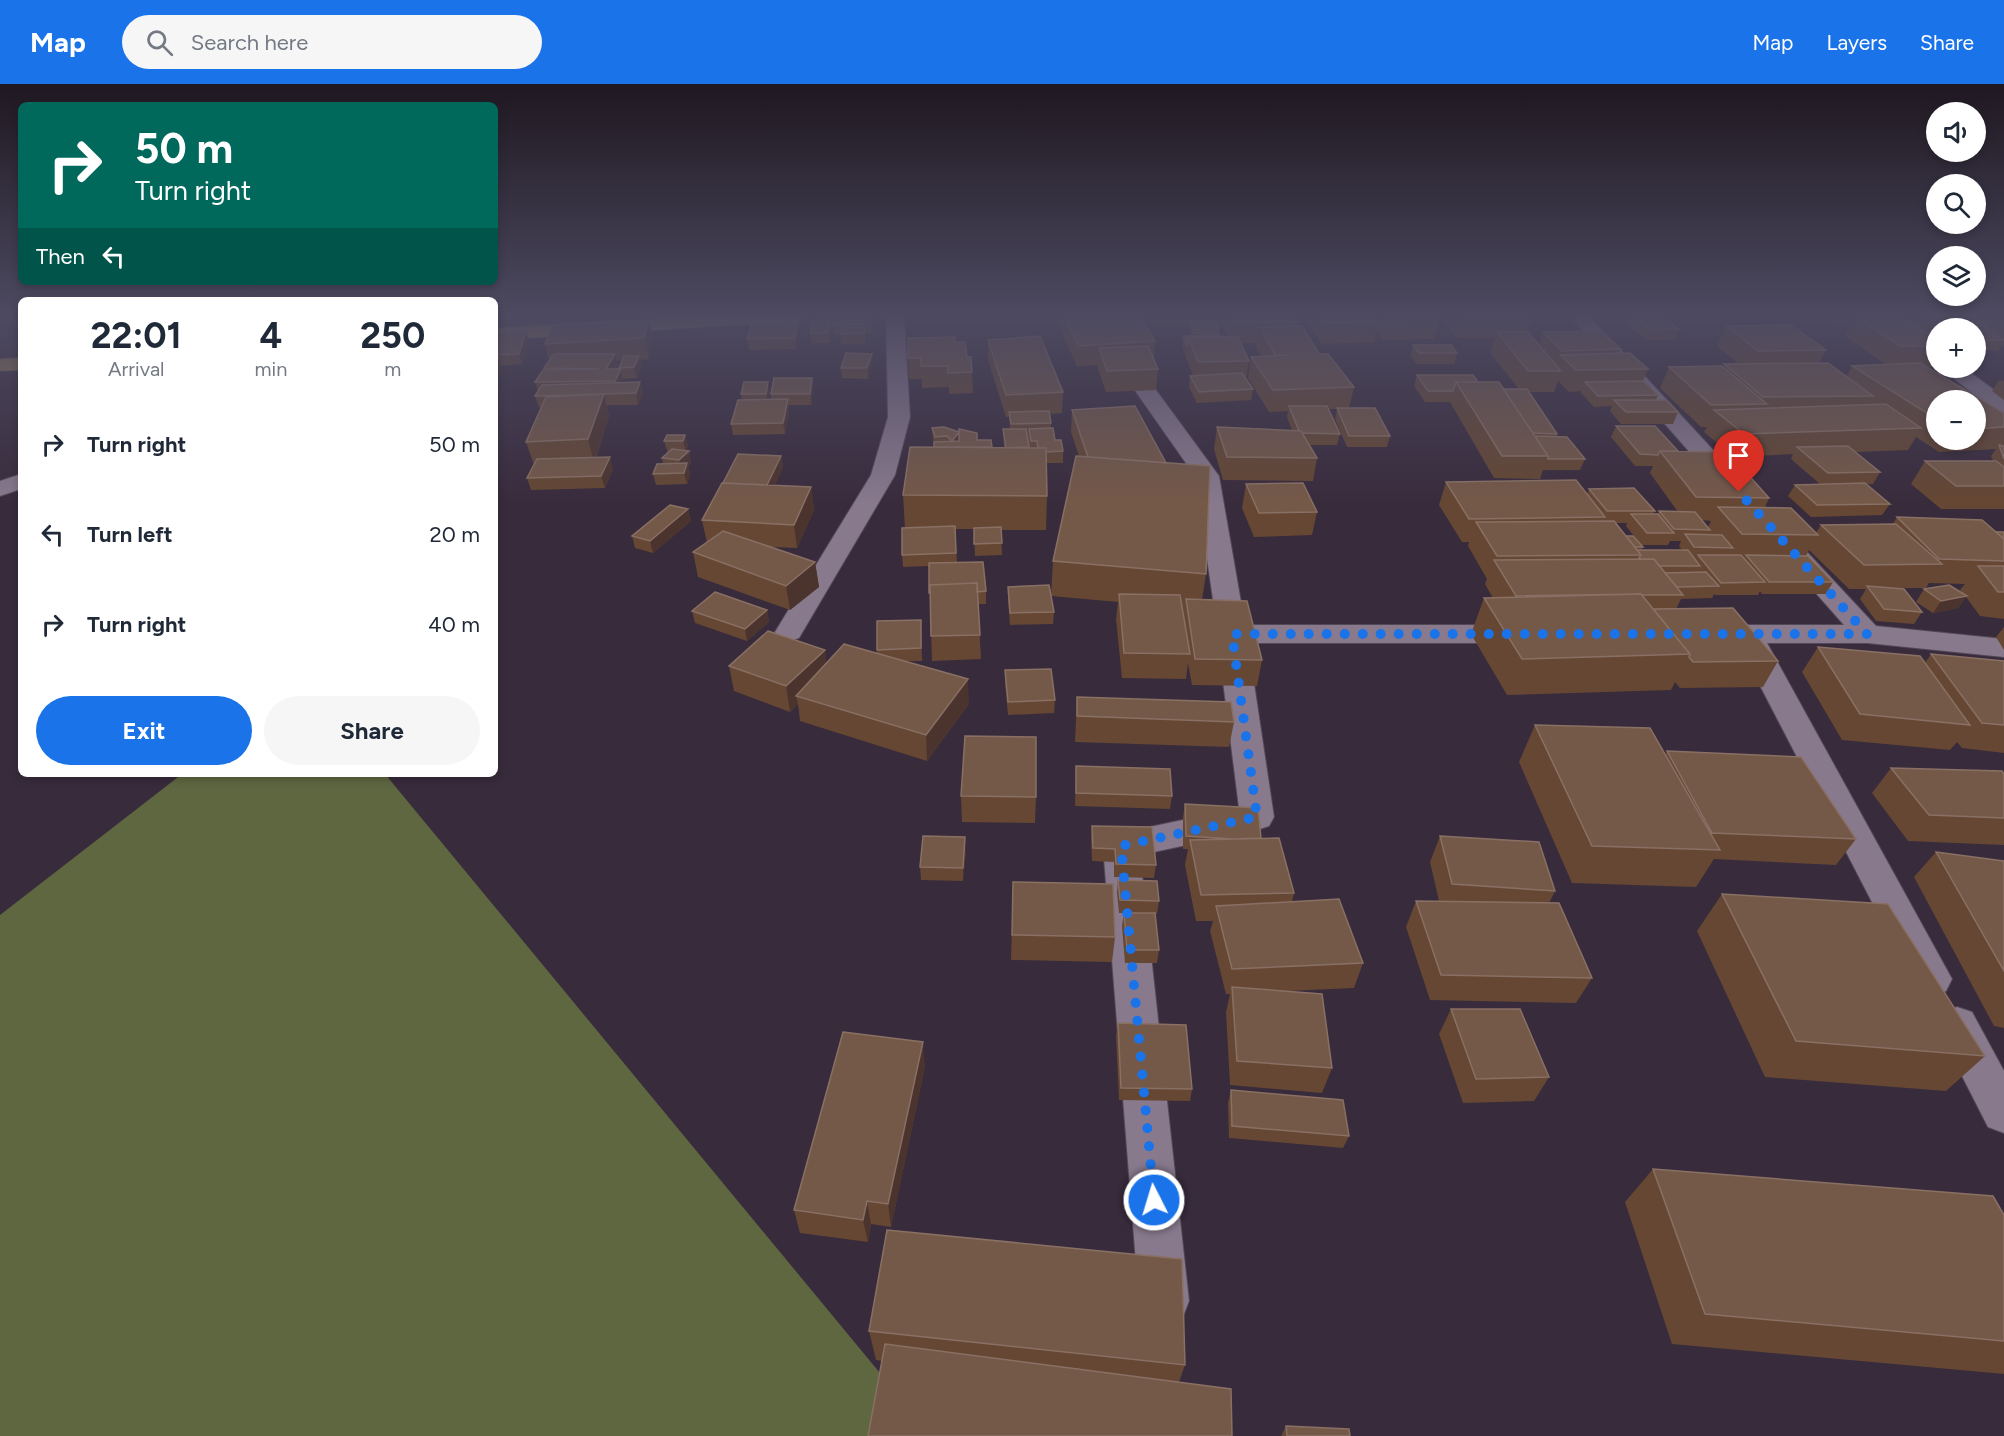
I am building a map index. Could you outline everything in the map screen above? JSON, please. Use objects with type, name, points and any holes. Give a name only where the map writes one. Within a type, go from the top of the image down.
[{"type":"street","points":[[789,632],[883,475],[899,417],[897,378]]},
{"type":"street","points":[[1136,378],[1207,476],[1232,634],[1257,817],[1121,846],[1168,1342]]},
{"type":"street","points":[[1635,378],[1747,501]]},
{"type":"street","points":[[1965,378],[2004,407]]},
{"type":"street","points":[[0,489],[18,482]]},
{"type":"street","points":[[1779,537],[1867,634]]},
{"type":"street","points":[[1232,634],[1548,634]]},
{"type":"street","points":[[1689,634],[1867,634],[2004,648]]},
{"type":"street","points":[[1748,634],[2004,1113]]},
{"type":"green space","points":[[178,777],[387,777],[932,1436],[0,1436],[0,915]]},
{"type":"building","points":[[538,378],[616,378],[615,381],[535,382]]},
{"type":"building","points":[[774,378],[812,378],[810,394],[771,394]]},
{"type":"building","points":[[1000,378],[1057,378],[1063,392],[1006,395]]},
{"type":"building","points":[[1191,378],[1246,378],[1253,389],[1199,392]]},
{"type":"building","points":[[1265,378],[1347,378],[1354,387],[1273,390]]},
{"type":"building","points":[[1419,378],[1475,378],[1478,382],[1456,382],[1453,391],[1428,391]]},
{"type":"building","points":[[1681,378],[1736,378],[1767,404],[1711,405]]},
{"type":"building","points":[[1741,378],[1849,378],[1873,396],[1763,397]]},
{"type":"building","points":[[1871,378],[1945,378],[1965,390],[1926,390],[1926,413]]},
{"type":"building","points":[[1643,381],[1658,395],[1598,396],[1585,382]]},
{"type":"building","points":[[640,382],[636,393],[535,396],[542,385]]},
{"type":"building","points":[[744,382],[768,382],[766,394],[741,394]]},
{"type":"building","points":[[1456,382],[1499,382],[1548,456],[1502,456]]},
{"type":"building","points":[[1503,389],[1527,389],[1557,434],[1533,433]]},
{"type":"building","points":[[604,394],[588,439],[526,442],[546,397]]},
{"type":"building","points":[[788,399],[783,423],[731,424],[738,400]]},
{"type":"building","points":[[1614,400],[1666,400],[1678,412],[1626,412]]},
{"type":"building","points":[[1986,402],[2004,413],[2004,427],[1986,428]]},
{"type":"building","points":[[1886,404],[1921,428],[1744,434],[1714,410]]},
{"type":"building","points":[[1135,406],[1166,463],[1088,457],[1072,410]]},
{"type":"building","points":[[1289,406],[1327,406],[1340,434],[1299,431]]},
{"type":"building","points":[[1337,408],[1375,408],[1390,436],[1349,436]]},
{"type":"building","points":[[1049,411],[1051,423],[1011,424],[1009,412]]},
{"type":"building","points":[[1616,426],[1655,426],[1678,451],[1660,451],[1658,455],[1640,454]]},
{"type":"building","points":[[944,427],[959,432],[952,441],[947,436],[935,437],[932,428]]},
{"type":"building","points":[[1217,427],[1301,431],[1317,458],[1227,457]]},
{"type":"building","points":[[1053,428],[1055,440],[1061,440],[1063,451],[1046,452],[1046,448],[1038,448],[1037,441],[1031,441],[1029,429]]},
{"type":"building","points":[[959,429],[977,433],[977,440],[991,440],[992,447],[934,447],[934,442],[959,441]]},
{"type":"building","points":[[1003,429],[1026,429],[1029,447],[1006,448]]},
{"type":"building","points":[[667,435],[685,435],[683,441],[664,441]]},
{"type":"building","points":[[1535,436],[1567,437],[1585,459],[1548,459]]},
{"type":"building","points":[[1999,445],[2004,446],[2004,459]]},
{"type":"building","points":[[1848,446],[1880,472],[1828,473],[1797,447]]},
{"type":"building","points":[[910,447],[1046,448],[1047,496],[903,495]]},
{"type":"building","points":[[672,449],[689,451],[679,460],[662,458]]},
{"type":"building","points":[[1660,451],[1728,452],[1769,498],[1696,497]]},
{"type":"building","points":[[738,454],[781,456],[767,485],[723,483]]},
{"type":"building","points":[[1076,456],[1210,466],[1206,574],[1053,561]]},
{"type":"building","points":[[610,457],[601,476],[527,478],[537,459]]},
{"type":"building","points":[[1925,461],[1996,461],[2004,467],[2004,486],[1956,486]]},
{"type":"building","points":[[687,463],[684,473],[653,474],[657,464]]},
{"type":"building","points":[[1576,480],[1605,517],[1469,519],[1446,482]]},
{"type":"building","points":[[722,483],[811,487],[794,525],[702,520]]},
{"type":"building","points":[[1303,483],[1317,512],[1259,513],[1246,484]]},
{"type":"building","points":[[1865,483],[1890,504],[1817,505],[1795,485]]},
{"type":"building","points":[[1634,488],[1655,511],[1607,511],[1589,489]]},
{"type":"building","points":[[670,505],[688,509],[650,541],[632,536]]},
{"type":"building","points":[[1718,507],[1791,508],[1818,535],[1742,534]]},
{"type":"building","points":[[1659,511],[1695,512],[1710,530],[1674,529]]},
{"type":"building","points":[[1631,514],[1658,514],[1674,533],[1647,533]]},
{"type":"building","points":[[1897,517],[1982,520],[2004,539],[2004,561],[1939,559]]},
{"type":"building","points":[[1614,521],[1641,555],[1497,556],[1476,522]]},
{"type":"building","points":[[1896,524],[1942,564],[1864,565],[1821,525]]},
{"type":"building","points":[[955,526],[956,553],[902,555],[902,528]]},
{"type":"building","points":[[1001,527],[1002,543],[974,544],[974,528]]},
{"type":"building","points":[[723,531],[815,562],[786,586],[693,552]]},
{"type":"building","points":[[1996,532],[2004,532],[2004,539]]},
{"type":"building","points":[[1685,534],[1722,535],[1733,548],[1694,547]]},
{"type":"building","points":[[1626,536],[1633,536],[1643,547],[1635,547]]},
{"type":"building","points":[[1637,550],[1688,550],[1700,566],[1659,566],[1654,559],[1639,558],[1641,555]]},
{"type":"building","points":[[1698,555],[1741,555],[1765,582],[1721,583]]},
{"type":"building","points":[[1746,555],[1808,556],[1833,582],[1769,582]]},
{"type":"building","points":[[1654,559],[1683,595],[1516,596],[1494,560]]},
{"type":"building","points":[[983,562],[986,591],[977,592],[977,583],[930,585],[929,593],[929,563]]},
{"type":"building","points":[[1978,566],[2004,566],[2004,592],[1998,592]]},
{"type":"building","points":[[1706,572],[1719,586],[1677,587],[1665,573]]},
{"type":"building","points":[[977,583],[980,635],[931,636],[930,585]]},
{"type":"building","points":[[1049,585],[1054,612],[1010,613],[1008,587]]},
{"type":"building","points":[[1949,585],[1967,596],[1941,601],[1924,589]]},
{"type":"building","points":[[1867,586],[1904,589],[1922,612],[1884,609]]},
{"type":"building","points":[[715,592],[767,610],[745,629],[692,611]]},
{"type":"building","points":[[1119,594],[1180,595],[1190,654],[1124,653]]},
{"type":"building","points":[[1641,594],[1690,654],[1522,659],[1484,598]]},
{"type":"building","points":[[1186,599],[1247,601],[1262,660],[1195,659]]},
{"type":"building","points":[[1733,608],[1778,661],[1693,662],[1689,657],[1690,654],[1653,609]]},
{"type":"building","points":[[921,620],[921,648],[877,650],[877,621]]},
{"type":"building","points":[[768,631],[825,650],[786,686],[729,666]]},
{"type":"building","points":[[844,644],[968,679],[926,735],[796,696]]},
{"type":"building","points":[[1818,647],[1920,656],[1970,725],[1860,714]]},
{"type":"building","points":[[1931,654],[2004,661],[2004,725],[1982,723]]},
{"type":"building","points":[[1051,669],[1055,700],[1008,702],[1005,670]]},
{"type":"building","points":[[1077,697],[1231,702],[1234,722],[1077,716]]},
{"type":"building","points":[[1535,725],[1650,728],[1720,850],[1592,846]]},
{"type":"building","points":[[965,736],[1036,737],[1036,797],[961,796]]},
{"type":"building","points":[[1667,751],[1801,757],[1856,839],[1712,833]]},
{"type":"building","points":[[1076,766],[1170,769],[1172,796],[1076,793]]},
{"type":"building","points":[[1891,768],[2002,771],[2004,774],[2004,818],[1929,815]]},
{"type":"building","points":[[1185,804],[1258,808],[1261,838],[1186,836]]},
{"type":"building","points":[[1092,826],[1152,827],[1156,865],[1116,864],[1115,849],[1093,848]]},
{"type":"building","points":[[923,836],[965,837],[963,868],[920,867]]},
{"type":"building","points":[[1440,836],[1539,842],[1555,891],[1452,884]]},
{"type":"building","points":[[1279,838],[1294,893],[1201,895],[1190,840]]},
{"type":"building","points":[[1936,852],[2004,861],[2004,971]]},
{"type":"building","points":[[1118,880],[1157,881],[1159,901],[1120,900]]},
{"type":"building","points":[[1013,882],[1113,884],[1115,937],[1012,935]]},
{"type":"building","points":[[1722,894],[1888,904],[1985,1056],[1796,1041]]},
{"type":"building","points":[[1339,899],[1363,963],[1232,969],[1216,906]]},
{"type":"building","points":[[1416,901],[1559,903],[1592,978],[1441,975]]},
{"type":"building","points":[[1124,913],[1155,913],[1159,950],[1127,950]]},
{"type":"building","points":[[1232,987],[1322,994],[1332,1068],[1237,1061]]},
{"type":"building","points":[[1451,1009],[1520,1009],[1549,1077],[1476,1079]]},
{"type":"building","points":[[1118,1023],[1186,1025],[1192,1089],[1121,1088]]},
{"type":"building","points":[[843,1032],[923,1042],[888,1204],[867,1201],[863,1220],[794,1210]]},
{"type":"building","points":[[1231,1090],[1343,1100],[1349,1136],[1232,1126]]},
{"type":"building","points":[[1653,1169],[1993,1196],[2004,1215],[2004,1341],[1705,1314]]},
{"type":"building","points":[[887,1230],[1182,1259],[1185,1365],[869,1331]]},
{"type":"building","points":[[885,1344],[1231,1389],[1232,1436],[868,1436]]},
{"type":"building","points":[[1286,1426],[1349,1429],[1350,1436],[1287,1436]]},
{"type":"route","points":[[1154,1200],[1121,846],[1257,817],[1232,634],[1867,634],[1739,492]]}]
